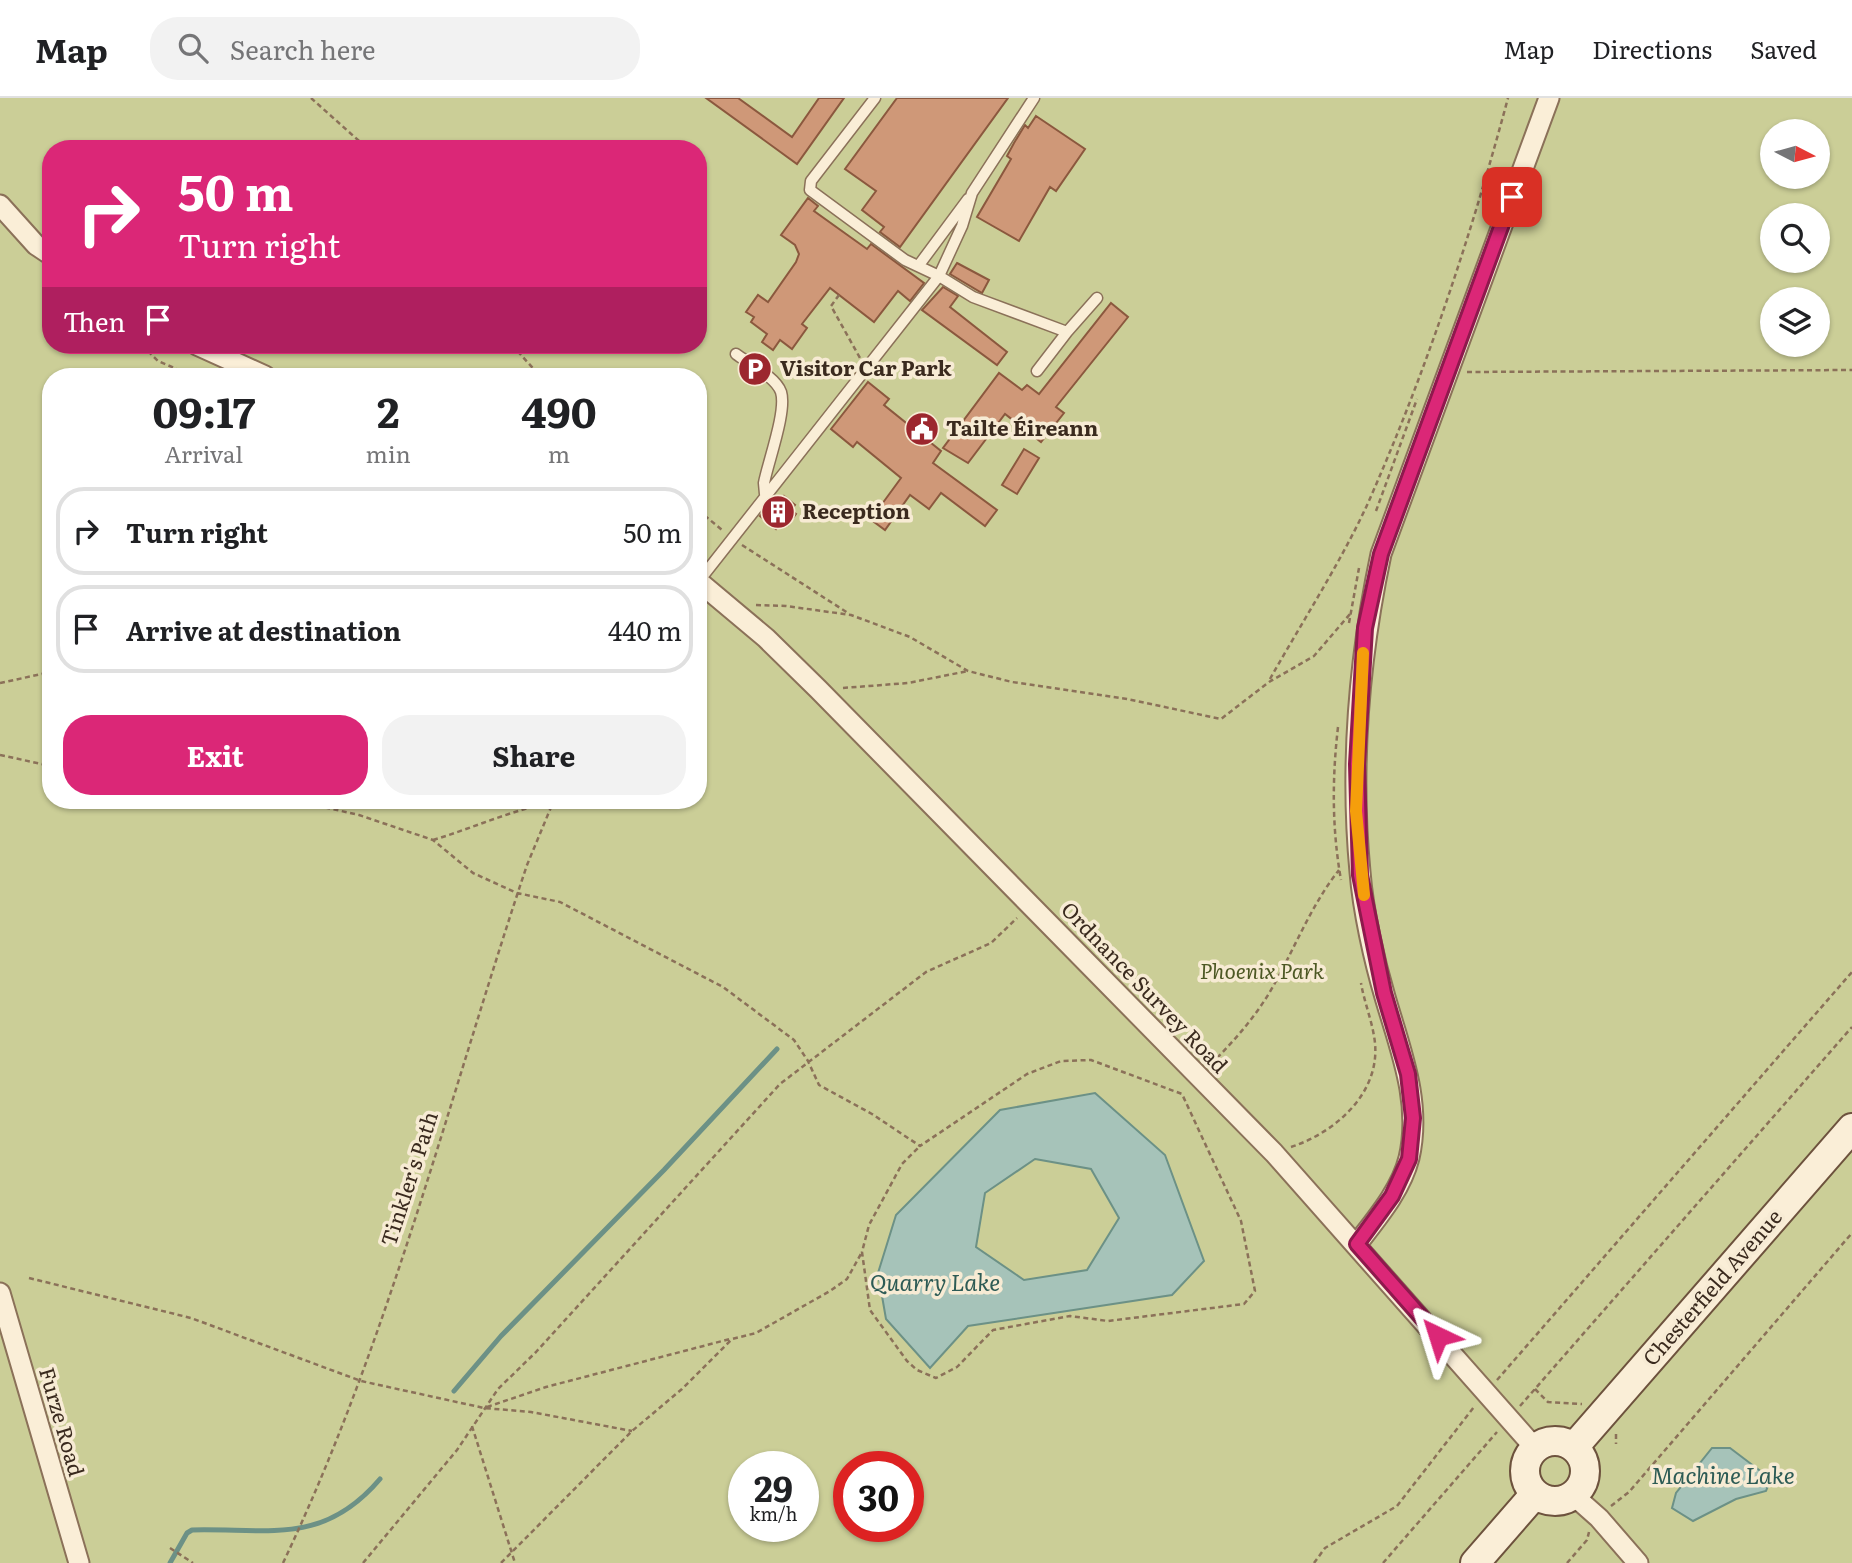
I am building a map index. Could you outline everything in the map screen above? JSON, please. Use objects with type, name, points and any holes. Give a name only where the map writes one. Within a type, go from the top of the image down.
[{"type":"street","points":[[1357,1244],[1392,1196],[1409,1159],[1413,1118],[1408,1074],[1384,993],[1360,875],[1356,811],[1365,628],[1381,554],[1549,98]]},
{"type":"street","points":[[0,205],[42,249]]},
{"type":"street","points":[[217,354],[247,368]]},
{"type":"street","name":"Ordnance Survey Road","points":[[707,589],[766,638],[818,689],[1274,1153],[1535,1448]]},
{"type":"street","name":"Chesterfield Avenue","points":[[1574,1447],[1852,1128]]},
{"type":"street","name":"Furze Road","points":[[0,1293],[79,1563]]},
{"type":"street","points":[[1557,1441],[1574,1447],[1580,1454],[1585,1471],[1584,1480],[1573,1495],[1558,1501],[1535,1494],[1529,1486],[1525,1469],[1535,1448],[1557,1441]]},
{"type":"street","points":[[1475,1563],[1535,1494]]},
{"type":"street","points":[[1573,1495],[1638,1563]]},
{"type":"lane","points":[[874,98],[811,181],[810,190],[905,260],[919,265],[973,297],[1067,331]]},
{"type":"lane","points":[[919,265],[972,193],[1034,98]]},
{"type":"lane","points":[[707,569],[939,276],[962,226],[972,193]]},
{"type":"lane","points":[[1037,371],[1067,331],[1097,298]]},
{"type":"lane","points":[[736,354],[776,384],[782,393],[780,415],[764,483],[765,495]]},
{"type":"path","points":[[311,98],[358,140]]},
{"type":"path","points":[[1269,682],[1372,493],[1430,349],[1476,216],[1508,98]]},
{"type":"path","points":[[839,295],[831,306],[864,368]]},
{"type":"path","points":[[152,354],[176,368]]},
{"type":"path","points":[[520,354],[533,368]]},
{"type":"path","points":[[1448,372],[1852,370]]},
{"type":"path","points":[[1375,515],[1419,397]]},
{"type":"path","points":[[707,518],[731,538],[851,615],[910,637],[968,671],[1012,682],[1127,698],[1221,719],[1269,682],[1314,656],[1350,614]]},
{"type":"path","points":[[1349,627],[1359,568]]},
{"type":"path","points":[[724,605],[786,606],[851,615]]},
{"type":"path","points":[[818,689],[908,683],[968,671]]},
{"type":"path","points":[[0,683],[42,674]]},
{"type":"path","points":[[1338,726],[1332,773],[1335,844],[1342,885]]},
{"type":"path","points":[[0,754],[42,764]]},
{"type":"path","points":[[330,809],[433,840],[473,873],[517,893],[560,902],[723,988],[794,1040],[819,1085],[872,1114],[920,1146]]},
{"type":"path","points":[[433,840],[478,827],[522,809]]},
{"type":"path","name":"Tinkler's Path","points":[[283,1563],[302,1525],[360,1381],[517,893],[550,809]]},
{"type":"path","points":[[1198,1077],[1241,1034],[1273,987],[1320,894],[1339,870]]},
{"type":"path","points":[[363,1563],[457,1450],[498,1389],[536,1352],[780,1084],[926,972],[991,943],[1031,905]]},
{"type":"path","points":[[1274,1153],[1325,1133],[1357,1104],[1373,1064],[1375,1038],[1359,972]]},
{"type":"path","points":[[1314,1563],[1325,1548],[1397,1506],[1487,1391],[1852,972]]},
{"type":"path","points":[[1516,1410],[1852,1027]]},
{"type":"path","points":[[484,1408],[546,1387],[756,1333],[830,1292],[847,1279],[862,1252],[869,1224],[902,1164],[920,1146],[1027,1074],[1061,1060],[1091,1060],[1182,1094],[1241,1222],[1255,1291],[1244,1304],[1108,1321],[1070,1315],[993,1330],[957,1367],[936,1378],[917,1370],[907,1361],[870,1310],[862,1252]]},
{"type":"path","points":[[1567,1563],[1587,1540],[1598,1520],[1629,1492],[1852,1233]]},
{"type":"path","points":[[29,1278],[191,1318],[360,1381],[484,1408],[531,1412],[632,1431]]},
{"type":"path","points":[[501,1563],[632,1431],[682,1389],[732,1339]]},
{"type":"path","points":[[1535,1389],[1548,1402],[1577,1402],[1588,1407]]},
{"type":"path","points":[[472,1426],[515,1563]]},
{"type":"path","points":[[1383,1563],[1502,1427]]},
{"type":"path","points":[[1612,1429],[1616,1444]]},
{"type":"path","points":[[170,1548],[194,1563]]},
{"type":"green space","name":"Phoenix Park","points":[[0,98],[1852,98],[1852,1563],[0,1563]]},
{"type":"water","name":"Quarry Lake","points":[[1095,1093],[1165,1155],[1204,1261],[1172,1295],[968,1326],[930,1368],[886,1319],[878,1273],[896,1215],[1000,1110]],"holes":[[[1035,1159],[1091,1169],[1119,1218],[1087,1270],[1024,1280],[976,1247],[985,1193]]]},
{"type":"water","name":"Machine Lake","points":[[1712,1448],[1730,1448],[1771,1479],[1766,1491],[1736,1499],[1693,1521],[1672,1508],[1676,1493]]},
{"type":"building","points":[[706,98],[738,98],[792,137],[819,98],[844,98],[797,164]]},
{"type":"building","points":[[897,98],[1008,98],[900,247],[880,232],[884,227],[862,210],[876,191],[845,169]]},
{"type":"building","points":[[1036,116],[1085,149],[1056,191],[1050,187],[1019,241],[977,217],[1011,159],[1007,156],[1014,143],[1025,125],[1028,128]]},
{"type":"building","points":[[808,198],[818,206],[814,211],[867,249],[871,244],[924,283],[910,301],[898,291],[874,322],[830,288],[802,324],[807,328],[792,349],[780,340],[773,350],[762,342],[767,334],[751,322],[754,317],[746,312],[758,295],[768,302],[796,262],[799,254],[795,245],[781,235]]},
{"type":"building","points":[[957,263],[989,280],[982,293],[950,274]]},
{"type":"building","points":[[943,287],[958,296],[950,307],[1007,352],[997,365],[922,310]]},
{"type":"building","points":[[1111,303],[1128,317],[1056,407],[1064,413],[1041,442],[1005,414],[968,463],[943,448],[999,373],[1022,390],[1027,385],[1039,394]]},
{"type":"building","points":[[868,382],[889,399],[884,405],[941,451],[933,463],[997,510],[985,526],[941,493],[929,509],[910,495],[885,530],[866,516],[877,501],[882,504],[901,478],[857,442],[853,447],[831,429]]},
{"type":"building","points":[[1024,449],[1039,458],[1017,494],[1002,485]]},
{"type":"building","name":"Reception","points":[[784,496],[795,505],[791,510],[796,514],[788,525],[782,521],[776,529],[760,516],[774,499],[778,503]]},
{"type":"waterway","points":[[454,1391],[501,1336],[664,1170],[777,1049]]},
{"type":"waterway","points":[[170,1563],[187,1533],[192,1530],[270,1531],[316,1524],[337,1515],[359,1500],[380,1479]]},
{"type":"slow traffic","points":[[1363,653],[1358,716],[1356,811],[1364,895]]},
{"type":"place","name":"Visitor Car Park","points":[[755,369]]},
{"type":"place","name":"Tailte Éireann","points":[[922,429]]},
{"type":"place","name":"Reception","points":[[778,512]]},
{"type":"route","points":[[1438,1336],[1357,1244],[1392,1196],[1409,1159],[1413,1118],[1408,1074],[1384,993],[1360,875],[1356,811],[1358,716],[1365,628],[1381,554],[1512,197]]}]
